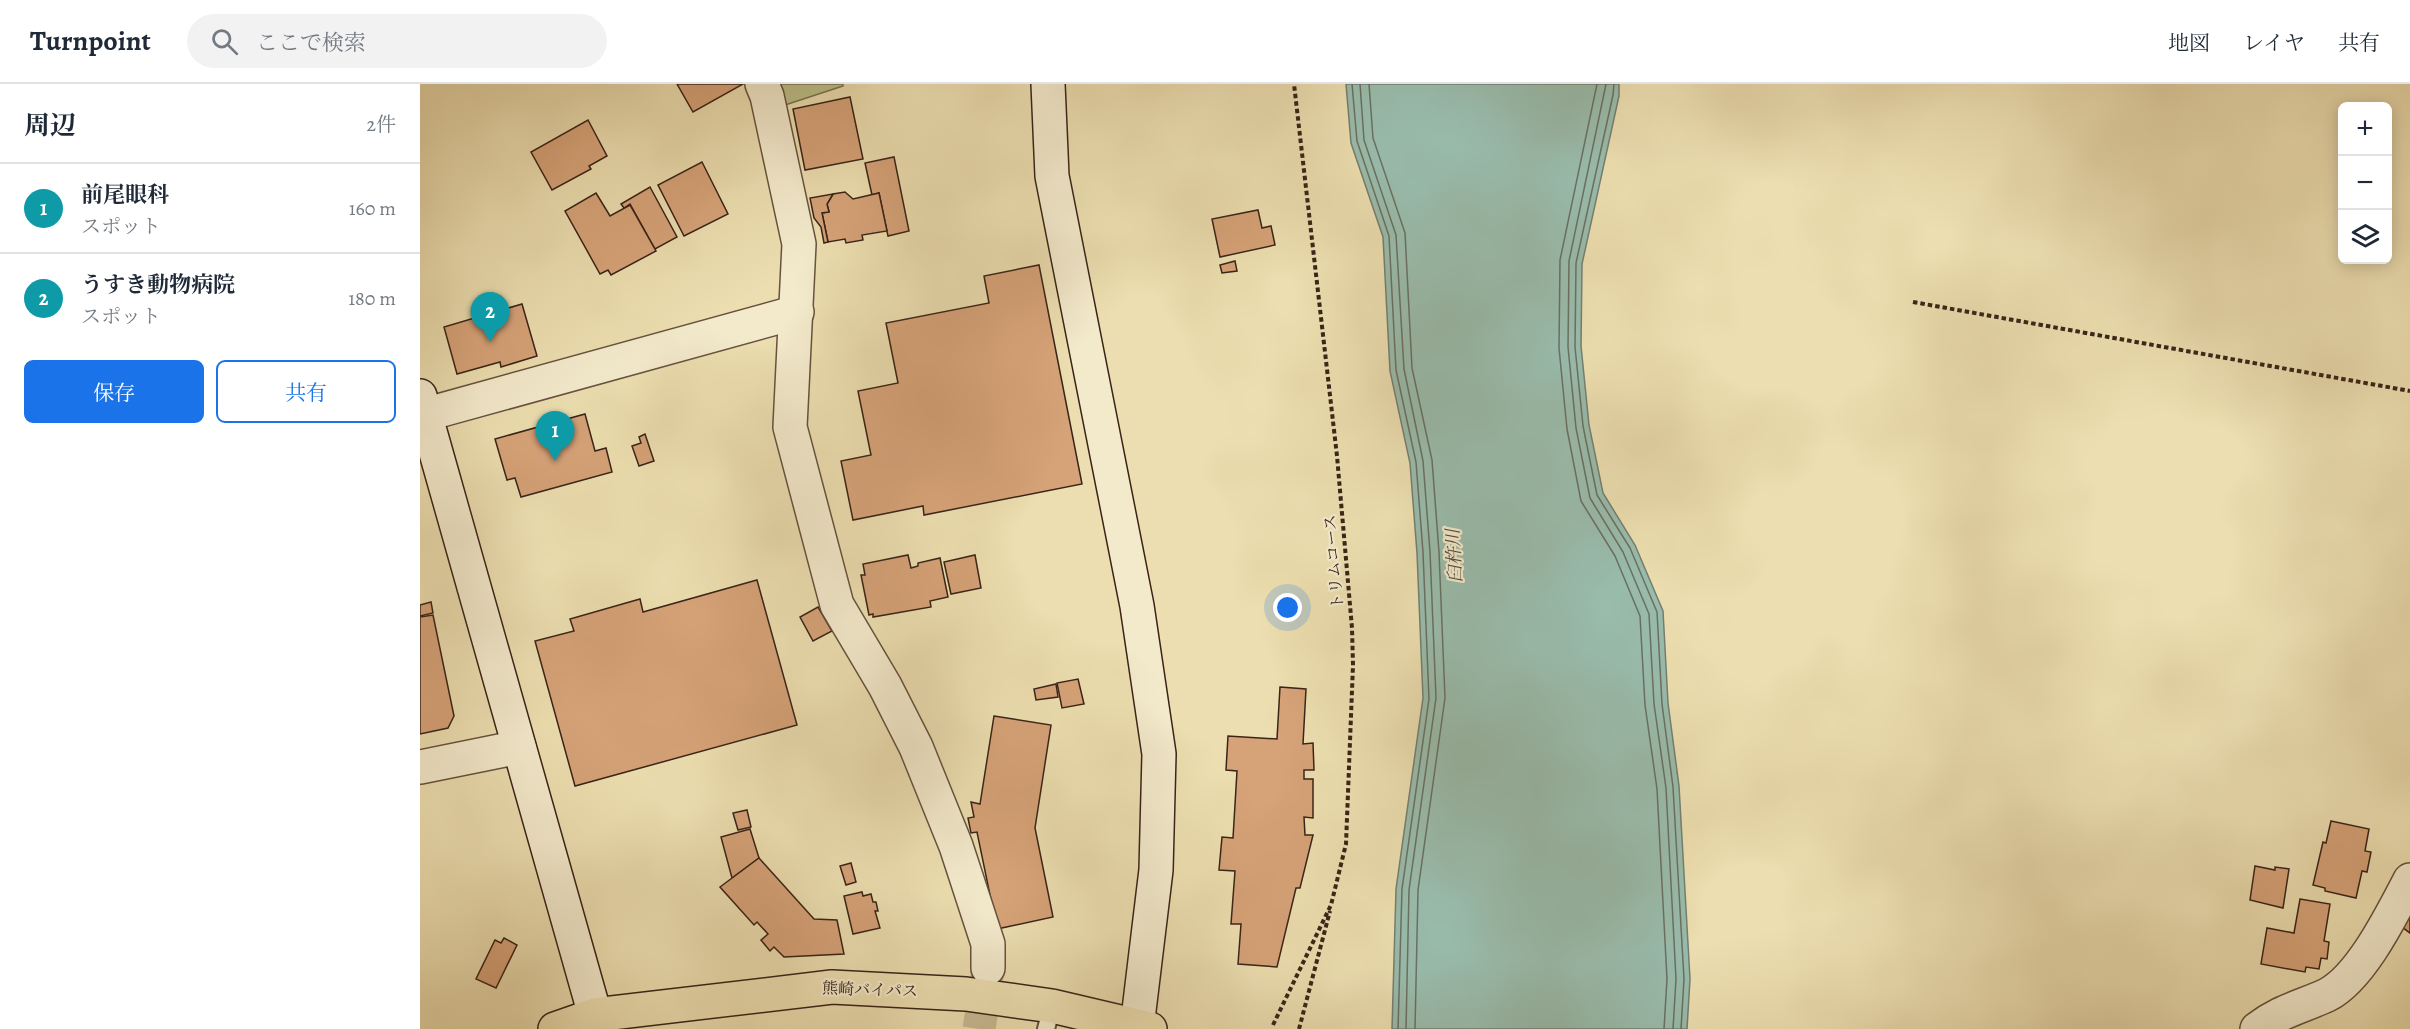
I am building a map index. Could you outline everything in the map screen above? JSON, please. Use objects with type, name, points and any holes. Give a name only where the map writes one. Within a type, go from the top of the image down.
[{"type":"highway","name":"熊崎バイパス","points":[[555,1029],[595,1015],[832,987],[966,994],[1049,1018],[1143,1028]]},
{"type":"street","points":[[762,84],[767,96],[799,244],[790,427],[837,605],[885,686],[916,747],[956,846],[988,944],[988,968]]},
{"type":"street","points":[[1048,84],[1052,176],[1137,606],[1159,754],[1156,870],[1143,1028]]},
{"type":"street","points":[[595,1015],[422,409],[797,312]]},
{"type":"street","points":[[420,767],[519,747]]},
{"type":"street","points":[[2292,1029],[2362,964],[2410,880]]},
{"type":"street","points":[[2257,1029],[2274,1016],[2329,994]]},
{"type":"path","name":"トリムコース","points":[[1273,1025],[1331,905],[1346,844],[1353,665],[1352,628],[1337,456],[1294,84]]},
{"type":"path","points":[[1913,302],[2410,391]]},
{"type":"path","points":[[1299,1029],[1331,905]]},
{"type":"green space","points":[[777,84],[843,84],[843,86],[785,105]]},
{"type":"water","name":"臼杵川","points":[[1346,84],[1619,84],[1619,96],[1582,264],[1581,346],[1589,425],[1603,493],[1635,545],[1663,611],[1668,703],[1679,786],[1690,979],[1687,1029],[1392,1029],[1396,889],[1423,698],[1417,553],[1410,463],[1390,371],[1383,237],[1351,143]]},
{"type":"building","points":[[677,84],[743,84],[693,112]]},
{"type":"building","points":[[850,97],[863,159],[805,170],[793,109]]},
{"type":"building","points":[[588,120],[607,156],[589,166],[591,169],[552,190],[531,152]]},
{"type":"building","points":[[894,157],[909,231],[888,236],[879,193],[872,195],[865,163]]},
{"type":"building","points":[[702,162],[728,214],[684,236],[658,185]]},
{"type":"building","points":[[650,187],[677,237],[655,249],[630,204],[624,208],[621,204]]},
{"type":"building","points":[[845,192],[853,199],[879,193],[887,231],[862,235],[863,240],[846,243],[845,239],[828,242],[822,213],[829,212],[827,204],[833,194]]},
{"type":"building","points":[[596,193],[610,216],[630,205],[656,251],[611,275],[608,270],[600,274],[565,211]]},
{"type":"building","points":[[833,194],[827,204],[829,212],[822,213],[828,242],[824,243],[821,227],[814,218],[810,198]]},
{"type":"building","points":[[1258,210],[1262,228],[1271,226],[1275,245],[1220,257],[1212,219]]},
{"type":"building","points":[[1235,261],[1237,271],[1222,273],[1220,265]]},
{"type":"building","points":[[1039,265],[1082,484],[924,515],[923,506],[853,520],[841,461],[871,455],[858,391],[898,383],[886,323],[989,303],[984,276]]},
{"type":"building","points":[[522,304],[537,356],[501,367],[500,362],[457,374],[444,327]]},
{"type":"building","points":[[585,414],[595,451],[606,448],[612,472],[521,497],[515,478],[507,480],[495,439]]},
{"type":"building","points":[[645,434],[654,461],[639,466],[632,446],[641,443],[639,437]]},
{"type":"building","points":[[908,555],[911,568],[918,566],[918,563],[940,558],[948,597],[930,601],[931,607],[873,617],[873,614],[869,615],[861,575],[865,575],[863,564]]},
{"type":"building","points":[[975,555],[981,588],[951,594],[944,562]]},
{"type":"building","points":[[757,580],[797,725],[575,786],[535,641],[574,631],[570,619],[640,599],[643,612]]},
{"type":"building","points":[[431,602],[433,613],[420,616],[420,605]]},
{"type":"building","points":[[818,607],[832,631],[813,641],[800,617]]},
{"type":"building","points":[[433,615],[454,716],[448,728],[420,734],[420,617]]},
{"type":"building","points":[[1078,679],[1084,704],[1062,708],[1057,683]]},
{"type":"building","points":[[1056,684],[1058,697],[1036,700],[1034,689]]},
{"type":"building","points":[[1280,687],[1306,689],[1303,744],[1313,743],[1314,770],[1304,770],[1304,779],[1313,779],[1313,818],[1304,817],[1305,835],[1313,835],[1300,888],[1296,888],[1277,967],[1238,964],[1241,924],[1231,924],[1235,871],[1219,870],[1222,837],[1233,838],[1237,771],[1226,770],[1228,736],[1277,739]]},
{"type":"building","points":[[994,716],[1051,725],[1035,828],[1053,917],[997,929],[977,832],[971,833],[968,818],[974,817],[971,802],[980,804]]},
{"type":"building","points":[[747,810],[751,827],[738,830],[733,813]]},
{"type":"building","points":[[2331,821],[2369,829],[2365,851],[2371,852],[2367,872],[2362,871],[2356,898],[2325,891],[2325,888],[2313,885],[2323,842],[2326,843]]},
{"type":"building","points":[[750,829],[759,858],[732,878],[721,837]]},
{"type":"building","points":[[759,858],[814,919],[837,920],[844,954],[784,957],[774,947],[770,951],[761,940],[768,934],[757,922],[754,925],[720,887]]},
{"type":"building","points":[[851,863],[856,882],[846,885],[840,866]]},
{"type":"building","points":[[2255,866],[2275,870],[2275,867],[2289,869],[2283,908],[2250,900]]},
{"type":"building","points":[[862,892],[863,896],[871,894],[873,902],[876,902],[878,911],[875,911],[880,928],[853,934],[844,896]]},
{"type":"building","points":[[2300,899],[2330,904],[2324,941],[2329,942],[2327,959],[2321,958],[2319,969],[2306,967],[2305,972],[2261,964],[2267,928],[2294,933]]},
{"type":"building","points":[[2410,908],[2410,933],[2398,924]]},
{"type":"building","points":[[504,938],[517,945],[496,988],[476,979],[495,940],[501,943]]},
{"type":"tunnel","points":[[979,1029],[988,970]]},
{"type":"place","name":"うすき動物病院","points":[[490,342]]},
{"type":"place","name":"前尾眼科","points":[[555,461]]}]
